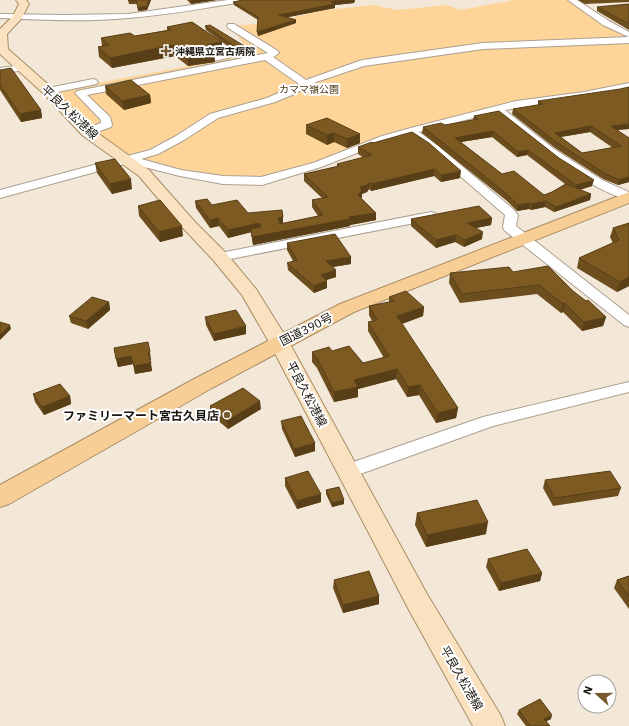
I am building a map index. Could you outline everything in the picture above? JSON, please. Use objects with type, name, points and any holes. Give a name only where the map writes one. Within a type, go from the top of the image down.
[{"type":"highway","name":"国道390号","points":[[0,497],[279,342],[347,308],[502,246],[525,239],[629,196]]},
{"type":"main road","name":"平良久松港線","points":[[13,11],[2,33],[2,50],[48,91],[87,132],[144,173],[189,225],[220,257],[250,293],[279,342],[418,602],[490,726]]},
{"type":"street","points":[[13,11],[90,17],[127,16],[242,0]]},
{"type":"street","points":[[572,0],[606,24],[629,35]]},
{"type":"street","points":[[584,8],[599,7]]},
{"type":"street","points":[[87,132],[107,125],[106,119],[80,93],[267,57],[275,53],[231,26]]},
{"type":"street","points":[[48,91],[233,54],[194,28]]},
{"type":"street","points":[[0,194],[64,178],[154,152],[180,138],[214,116],[271,100],[344,68],[376,60],[483,46],[629,40]]},
{"type":"street","points":[[267,57],[306,84]]},
{"type":"street","points":[[0,71],[21,68]]},
{"type":"street","points":[[126,159],[180,173],[223,180],[262,181],[317,165],[386,138],[411,131],[498,109],[629,86]]},
{"type":"street","points":[[498,109],[550,151],[598,183],[629,196]]},
{"type":"street","points":[[411,131],[433,146],[477,186],[500,203],[512,216],[509,226],[629,322]]},
{"type":"street","points":[[479,207],[500,203]]},
{"type":"street","points":[[220,257],[444,214]]},
{"type":"street","points":[[349,471],[489,421],[629,387]]},
{"type":"green space","name":"カママ嶺公園","points":[[514,0],[572,0],[629,33],[629,85],[498,109],[411,131],[281,176],[219,179],[139,158],[129,161],[87,132],[54,91],[227,59],[247,49],[231,26],[268,23],[326,10],[373,5],[397,10],[447,5],[460,10]]},
{"type":"building","points":[[136,0],[149,0],[147,6],[138,8]]},
{"type":"building","points":[[243,0],[348,0],[331,2],[335,4],[279,15],[296,20],[257,32],[258,17],[233,2]]},
{"type":"building","points":[[629,4],[629,24],[597,7]]},
{"type":"building","points":[[192,22],[222,42],[207,46],[209,50],[214,51],[187,56],[173,45],[110,58],[98,47],[109,45],[101,38],[130,33],[135,36],[171,30],[167,27]]},
{"type":"building","points":[[210,25],[246,47],[238,49],[205,26]]},
{"type":"building","points":[[238,49],[243,52],[233,54],[238,51]]},
{"type":"building","points":[[11,68],[41,110],[20,114],[0,85],[0,70]]},
{"type":"building","points":[[131,80],[150,95],[122,101],[105,86]]},
{"type":"building","points":[[629,87],[629,124],[611,126],[629,138],[629,177],[619,180],[604,173],[556,142],[513,109],[543,104],[538,101]],"holes":[[[591,126],[621,146],[582,153],[555,133]]]},
{"type":"building","points":[[499,111],[559,158],[594,180],[576,185],[528,150],[518,152],[493,131],[455,138],[502,174],[514,171],[544,195],[566,184],[591,194],[556,207],[546,201],[518,205],[508,195],[423,127],[441,123],[445,125],[478,119],[474,116]]},
{"type":"building","points":[[327,118],[360,134],[347,139],[334,133],[327,135],[306,125]]},
{"type":"building","points":[[412,132],[429,143],[461,171],[442,175],[434,169],[372,184],[370,182],[367,185],[360,187],[362,190],[358,195],[376,213],[349,217],[350,219],[252,237],[251,229],[261,227],[259,223],[228,230],[218,218],[210,220],[195,201],[207,199],[212,205],[237,200],[248,213],[282,210],[283,217],[278,218],[280,224],[323,215],[312,200],[328,197],[304,174],[339,166],[337,164],[372,155],[358,147]]},
{"type":"building","points":[[115,159],[131,179],[110,184],[95,163]]},
{"type":"building","points":[[160,200],[182,226],[159,232],[138,206]]},
{"type":"building","points":[[479,206],[492,218],[467,223],[483,232],[465,240],[456,235],[436,240],[411,219]]},
{"type":"building","points":[[629,223],[629,277],[620,282],[579,258],[619,240],[613,228]]},
{"type":"building","points":[[335,234],[351,257],[326,261],[336,270],[321,275],[327,281],[314,286],[287,263],[297,260],[287,243]]},
{"type":"building","points":[[548,266],[573,291],[586,301],[588,300],[606,317],[584,322],[565,303],[563,304],[539,285],[462,294],[450,273],[509,267],[513,272]]},
{"type":"building","points":[[406,291],[424,307],[397,316],[458,408],[438,413],[420,385],[408,387],[397,369],[354,380],[358,387],[334,392],[317,358],[312,352],[329,347],[332,351],[349,346],[363,363],[389,356],[368,322],[377,320],[369,306],[394,301],[389,297]]},
{"type":"building","points":[[92,297],[109,302],[86,321],[69,316]]},
{"type":"building","points":[[236,310],[246,326],[214,334],[205,317]]},
{"type":"building","points":[[0,322],[10,325],[0,335]]},
{"type":"building","points":[[148,342],[150,352],[148,353],[151,363],[134,366],[131,356],[116,359],[114,348]]},
{"type":"building","points":[[60,384],[70,396],[42,407],[33,394]]},
{"type":"building","points":[[243,388],[260,401],[227,421],[210,406]]},
{"type":"building","points":[[301,416],[315,443],[294,449],[281,421]]},
{"type":"building","points":[[308,471],[321,494],[297,501],[285,478]]},
{"type":"building","points":[[610,471],[621,488],[555,498],[545,480]]},
{"type":"building","points":[[339,487],[344,500],[332,503],[326,490]]},
{"type":"building","points":[[477,500],[488,522],[427,535],[417,513]]},
{"type":"building","points":[[527,549],[542,573],[501,583],[488,559]]},
{"type":"building","points":[[369,571],[379,596],[343,605],[334,580]]},
{"type":"building","points":[[629,576],[629,596],[617,580]]},
{"type":"building","points":[[540,699],[552,715],[544,719],[550,726],[530,726],[519,710]]},
{"type":"place","name":"沖縄県立宮古病院","points":[[166,51]]},
{"type":"place","name":"ファミリーマート宮古久貝店","points":[[227,415]]}]
